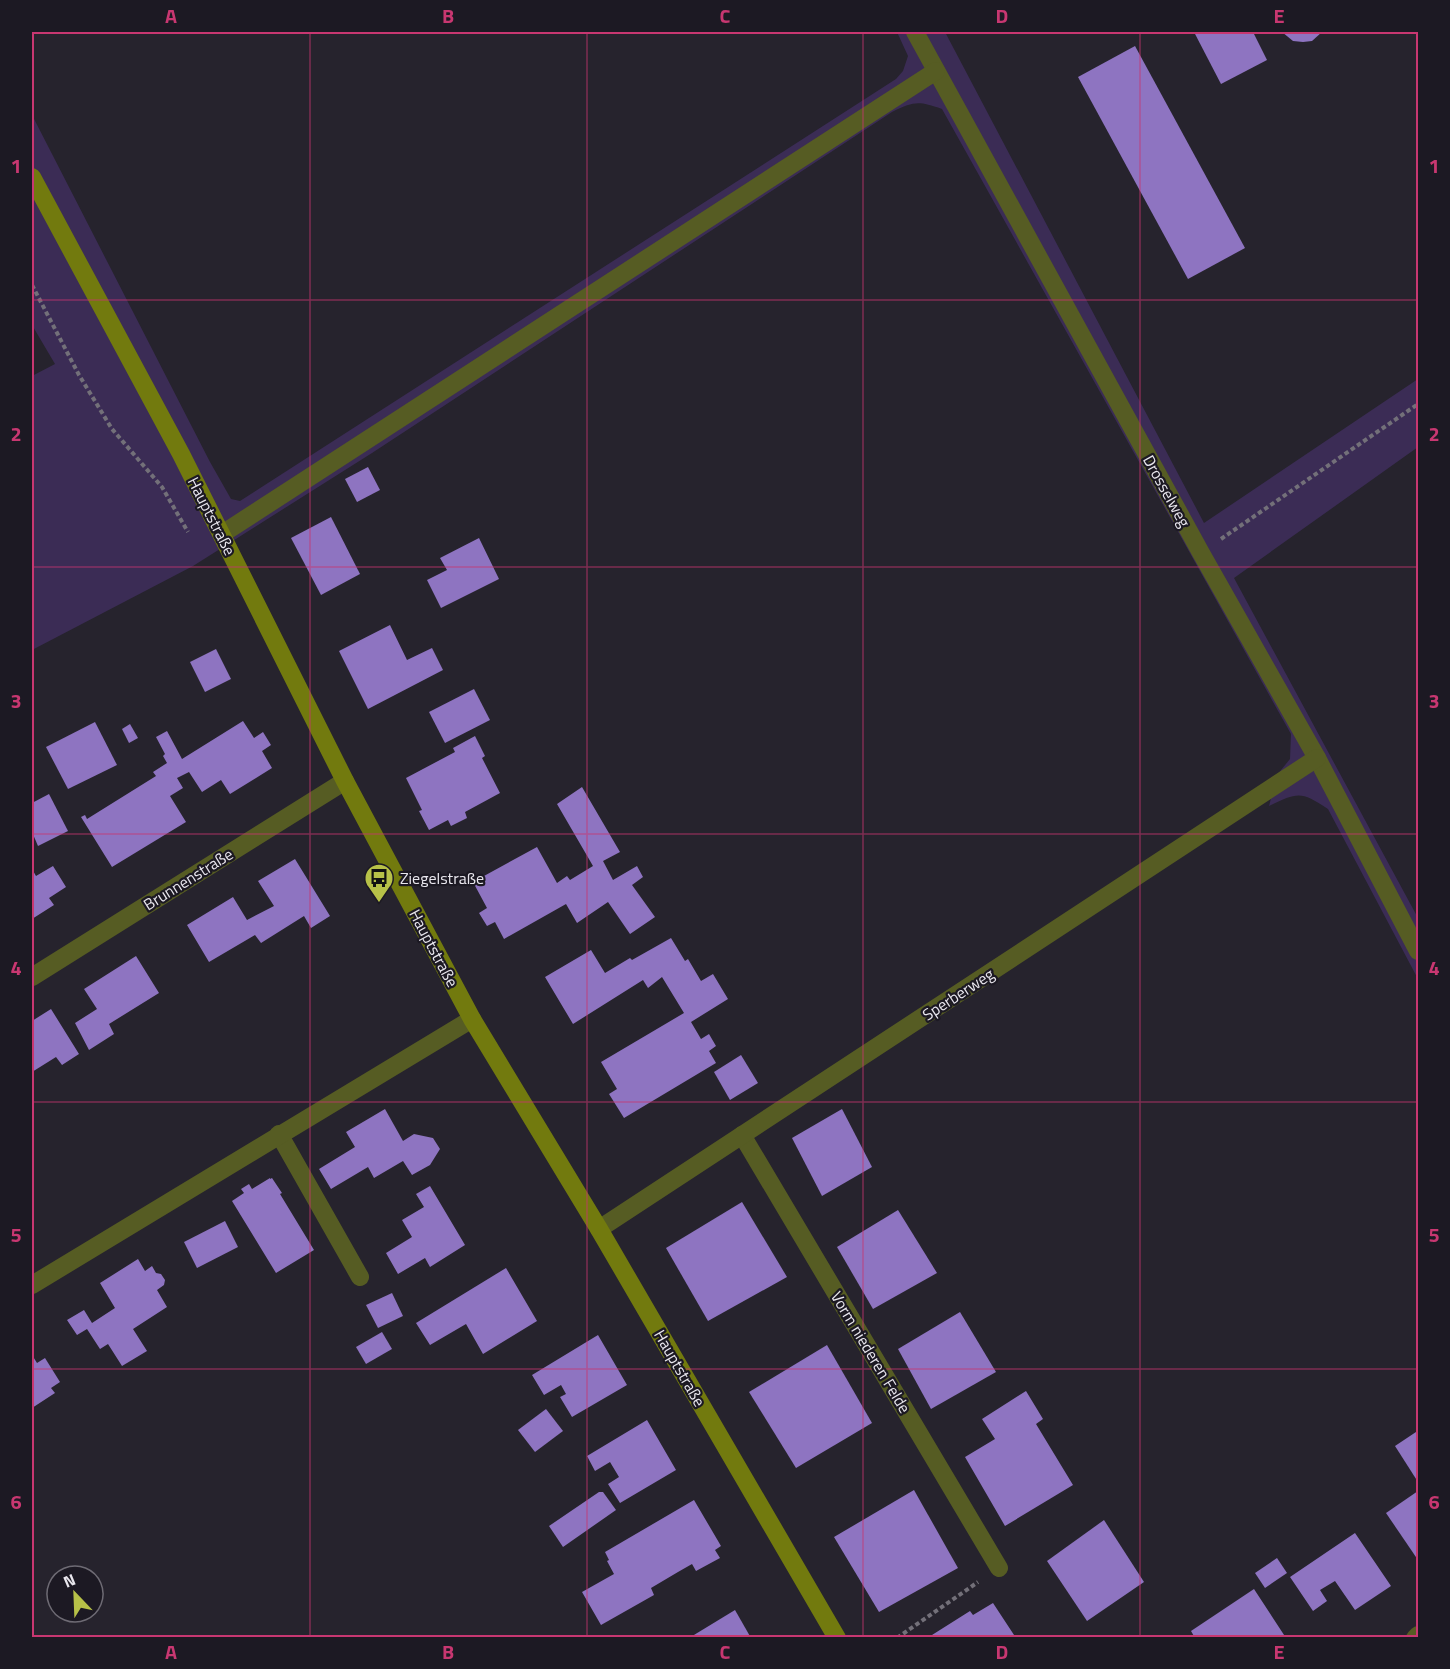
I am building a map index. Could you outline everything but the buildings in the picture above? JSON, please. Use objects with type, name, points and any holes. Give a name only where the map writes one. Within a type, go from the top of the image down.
[{"type":"main road","name":"Hauptstraße","points":[[32,177],[222,534],[345,781],[472,1019],[599,1229],[837,1638]]},
{"type":"street","name":"Drosselweg","points":[[915,32],[1201,553],[1317,758],[1419,951]]},
{"type":"street","points":[[222,534],[936,71]]},
{"type":"street","name":"Sperberweg","points":[[599,1229],[1317,758]]},
{"type":"street","name":"Brunnenstraße","points":[[32,977],[345,781]]},
{"type":"street","points":[[32,1285],[472,1019]]},
{"type":"street","points":[[279,1134],[360,1277]]},
{"type":"street","name":"Vorm niederen Felde","points":[[742,1135],[999,1568]]},
{"type":"street","points":[[1415,1638],[1419,1635]]},
{"type":"path","points":[[32,285],[79,375],[112,429],[162,487],[198,549],[222,534]]},
{"type":"path","points":[[1201,553],[1419,404]]},
{"type":"path","points":[[897,1638],[999,1568]]},
{"type":"shaded area","points":[[897,32],[945,32],[1204,523],[1418,379],[1418,447],[1234,578],[1418,918],[1418,979],[1328,809],[1305,796],[1293,796],[1269,806],[1277,775],[1290,759],[1291,734],[942,109],[927,105],[912,104],[892,112],[372,453],[193,566],[32,650],[32,376],[55,364],[32,325],[32,115],[210,462],[231,499],[240,501],[896,79],[903,71],[908,56]]},
{"type":"place","name":"Ziegelstraße","points":[[379,904]]}]
